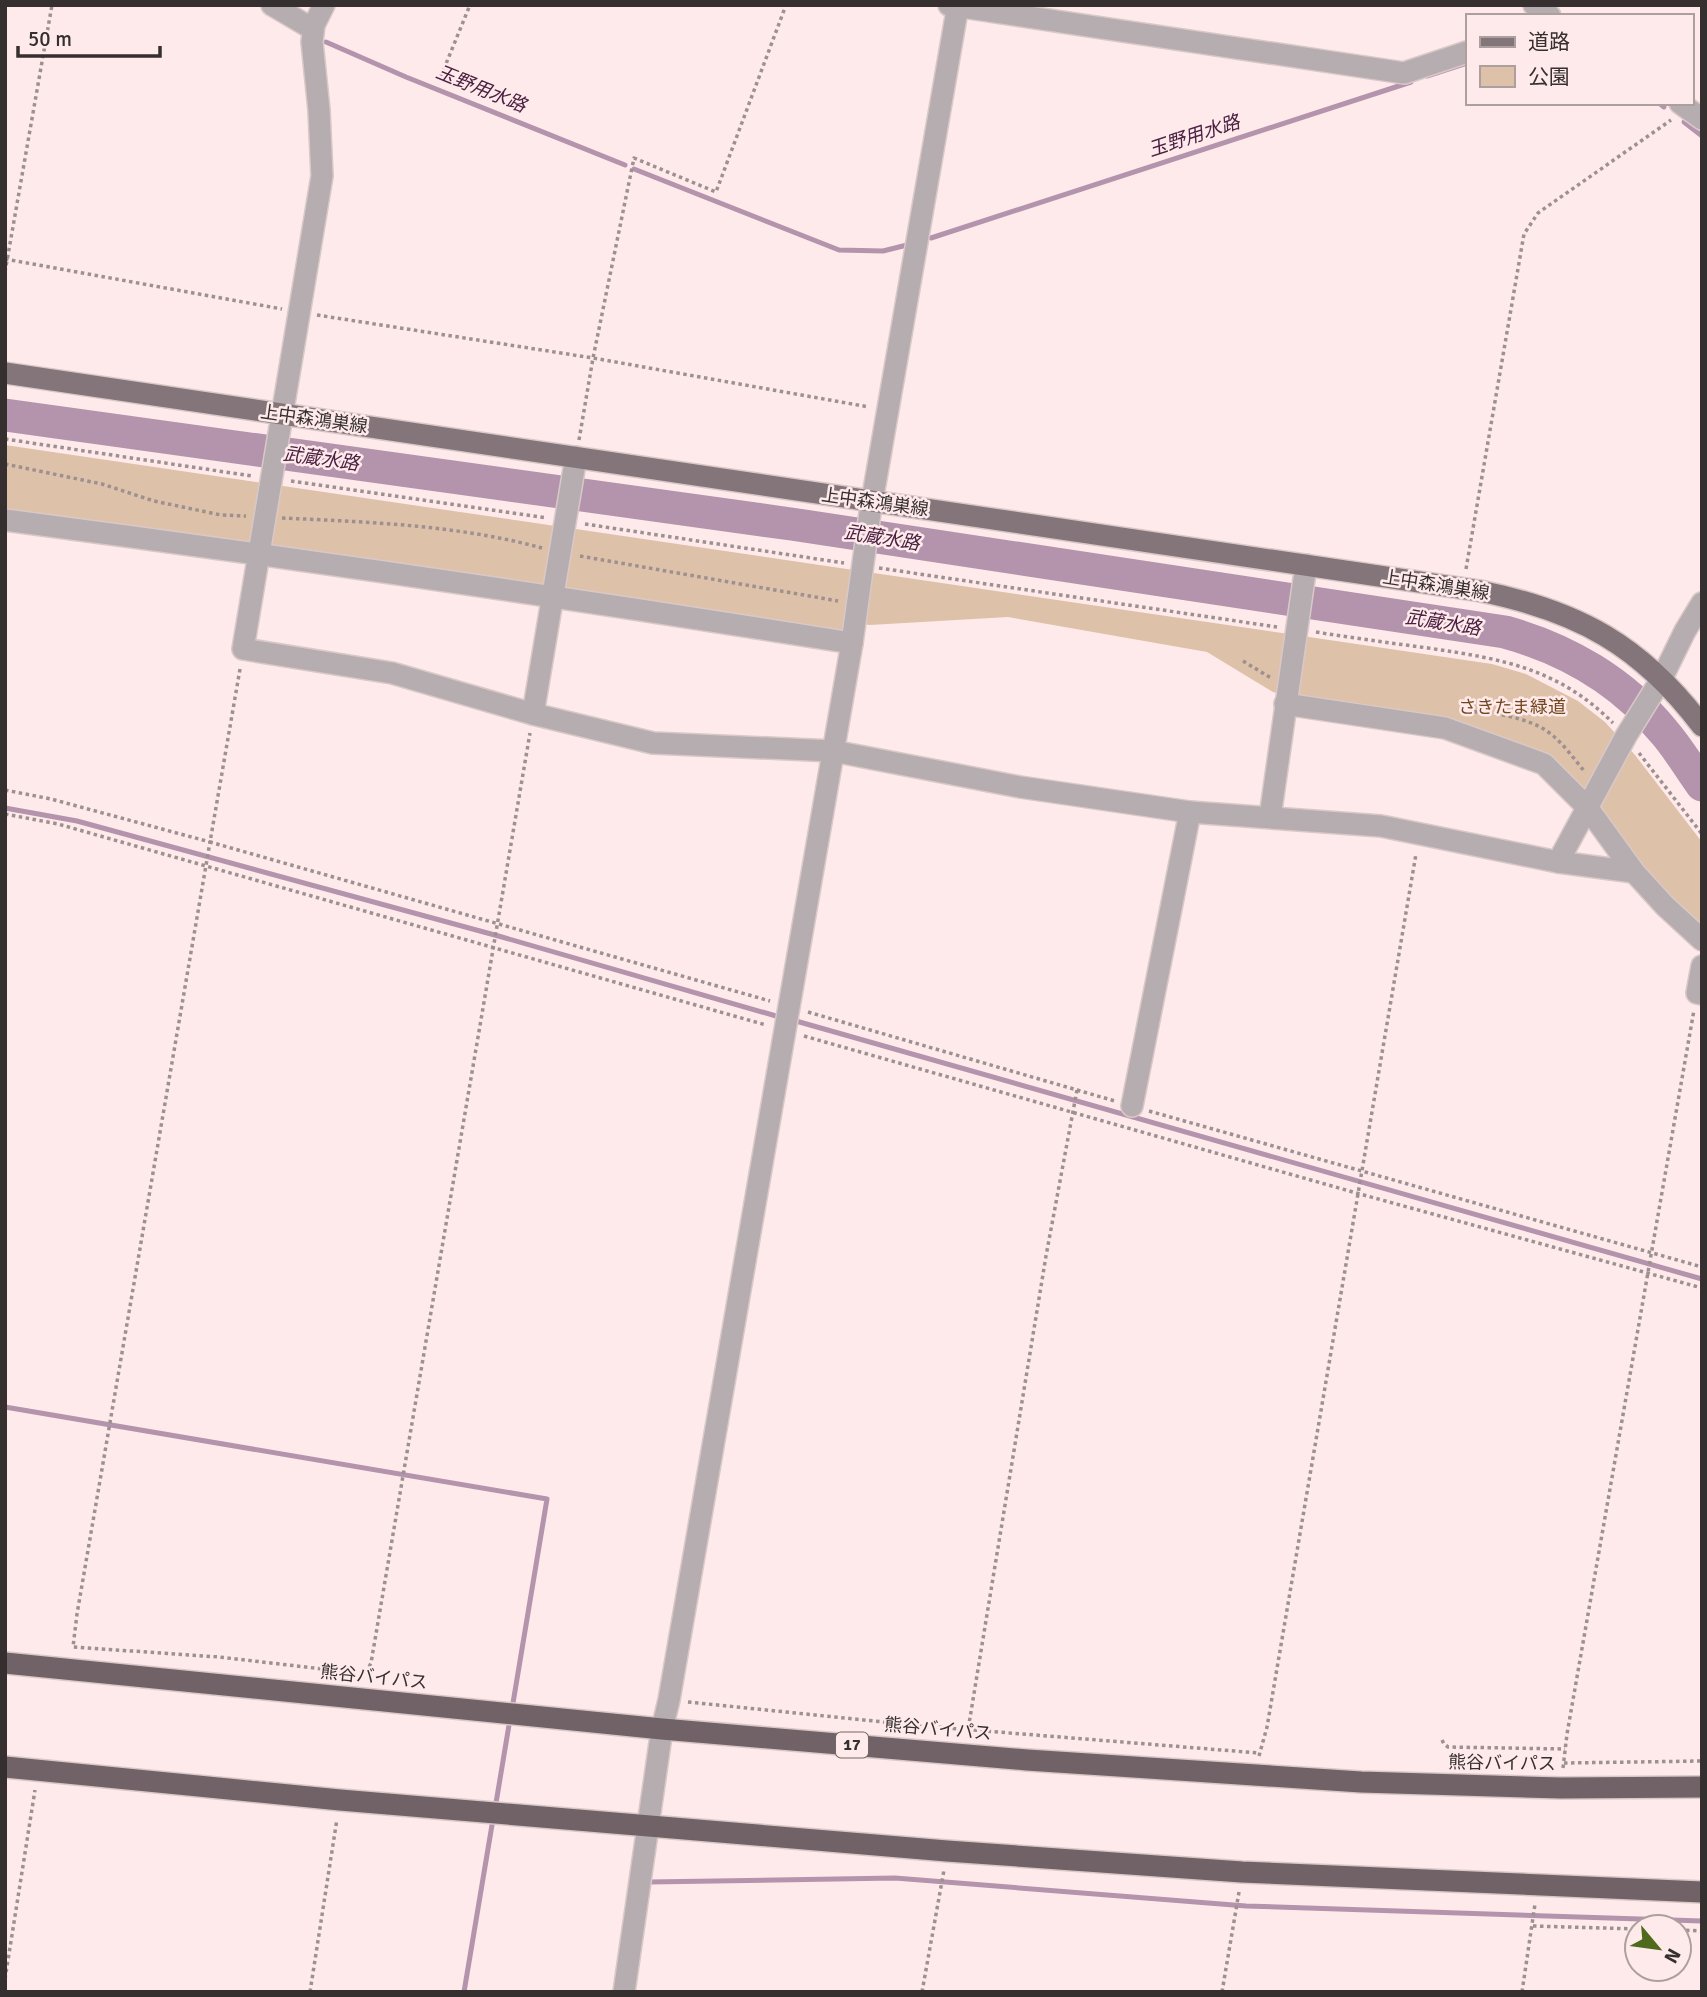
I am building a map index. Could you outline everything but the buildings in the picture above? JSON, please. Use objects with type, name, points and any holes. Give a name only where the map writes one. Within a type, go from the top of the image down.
[{"type":"highway","name":"熊谷バイパス","points":[[5,1662],[662,1729],[1027,1760],[1361,1782],[1702,1787]]},
{"type":"highway","points":[[5,1767],[340,1800],[947,1851],[1242,1872],[1702,1892]]},
{"type":"main road","name":"上中森鴻巣線","points":[[5,373],[280,423],[1305,574],[1462,588],[1522,600],[1567,615],[1617,643],[1657,687],[1702,726]]},
{"type":"street","points":[[272,5],[306,25],[314,25]]},
{"type":"street","points":[[324,5],[314,25],[313,42],[322,176],[243,649],[392,673],[533,713],[653,743],[833,751],[1020,786],[1190,812],[1381,826],[1558,862],[1634,872]]},
{"type":"street","points":[[624,1992],[662,1729],[852,643],[871,510],[955,6],[1404,73],[1466,52]]},
{"type":"street","points":[[1682,105],[1702,119]]},
{"type":"street","points":[[533,713],[574,466]]},
{"type":"street","points":[[5,520],[259,553],[852,643]]},
{"type":"street","points":[[1270,817],[1305,574]]},
{"type":"street","points":[[1558,862],[1625,727],[1657,687],[1702,603]]},
{"type":"street","points":[[1286,704],[1445,728],[1544,764],[1587,807],[1634,872],[1665,906],[1702,940]]},
{"type":"street","points":[[1132,1106],[1190,812]]},
{"type":"street","points":[[1699,993],[1702,966]]},
{"type":"path","points":[[5,272],[52,5]]},
{"type":"path","points":[[441,76],[470,5]]},
{"type":"path","points":[[574,466],[634,158],[716,192],[786,5]]},
{"type":"path","points":[[1462,588],[1524,234],[1538,212],[1667,124],[1680,105]]},
{"type":"path","points":[[6,259],[301,313],[593,358],[888,410]]},
{"type":"path","points":[[5,439],[272,472],[1494,658],[1531,669],[1581,696],[1625,727]]},
{"type":"path","points":[[5,464],[102,484],[154,501],[221,515],[385,522],[477,535],[561,553],[858,605]]},
{"type":"path","points":[[243,649],[73,1647],[219,1657],[366,1674]]},
{"type":"path","points":[[364,1682],[371,1664],[533,713]]},
{"type":"path","points":[[1638,751],[1702,834]]},
{"type":"path","points":[[5,790],[51,799],[210,842],[496,926],[789,1006],[1362,1172],[1702,1267]]},
{"type":"path","points":[[5,814],[58,824],[493,944],[1360,1194],[1647,1270],[1702,1288]]},
{"type":"path","points":[[1254,1775],[1267,1727],[1420,834]]},
{"type":"path","points":[[1561,1787],[1565,1749],[1650,1252],[1699,993]]},
{"type":"path","points":[[968,1730],[1046,1256],[1077,1090]]},
{"type":"path","points":[[669,1700],[968,1730],[1259,1753]]},
{"type":"path","points":[[1443,1740],[1448,1747],[1565,1749]]},
{"type":"path","points":[[1564,1763],[1702,1761]]},
{"type":"path","points":[[5,1979],[38,1770]]},
{"type":"path","points":[[310,1992],[340,1800]]},
{"type":"path","points":[[922,1992],[947,1851]]},
{"type":"path","points":[[1222,1992],[1242,1872]]},
{"type":"path","points":[[1522,1992],[1533,1926],[1536,1885]]},
{"type":"path","points":[[1533,1926],[1623,1929]]},
{"type":"green space","name":"さきたま緑道","points":[[5,445],[1492,664],[1526,674],[1578,701],[1605,722],[1635,755],[1702,842],[1702,932],[1544,758],[1273,692],[1207,652],[1008,617],[870,625],[846,622],[844,633],[5,510]]},
{"type":"waterway","name":"玉野用水路","points":[[326,42],[625,165]]},
{"type":"waterway","name":"玉野用水路","points":[[1427,76],[1466,63]]},
{"type":"waterway","name":"玉野用水路","points":[[931,238],[1411,82]]},
{"type":"waterway","name":"玉野用水路","points":[[1684,122],[1702,136]]},
{"type":"waterway","name":"玉野用水路","points":[[634,169],[839,250],[883,251],[907,245]]},
{"type":"waterway","name":"武蔵水路","points":[[5,415],[791,524],[1505,632],[1572,658],[1612,683],[1648,714],[1664,732],[1702,785]]},
{"type":"waterway","points":[[5,808],[77,821],[502,937],[776,1016]]},
{"type":"waterway","points":[[796,1021],[1702,1279]]},
{"type":"waterway","points":[[5,1407],[547,1499],[512,1709]]},
{"type":"waterway","points":[[495,1809],[510,1719]]},
{"type":"waterway","points":[[464,1992],[493,1819]]},
{"type":"waterway","points":[[648,1884],[895,1878],[1246,1906],[1702,1921]]}]
